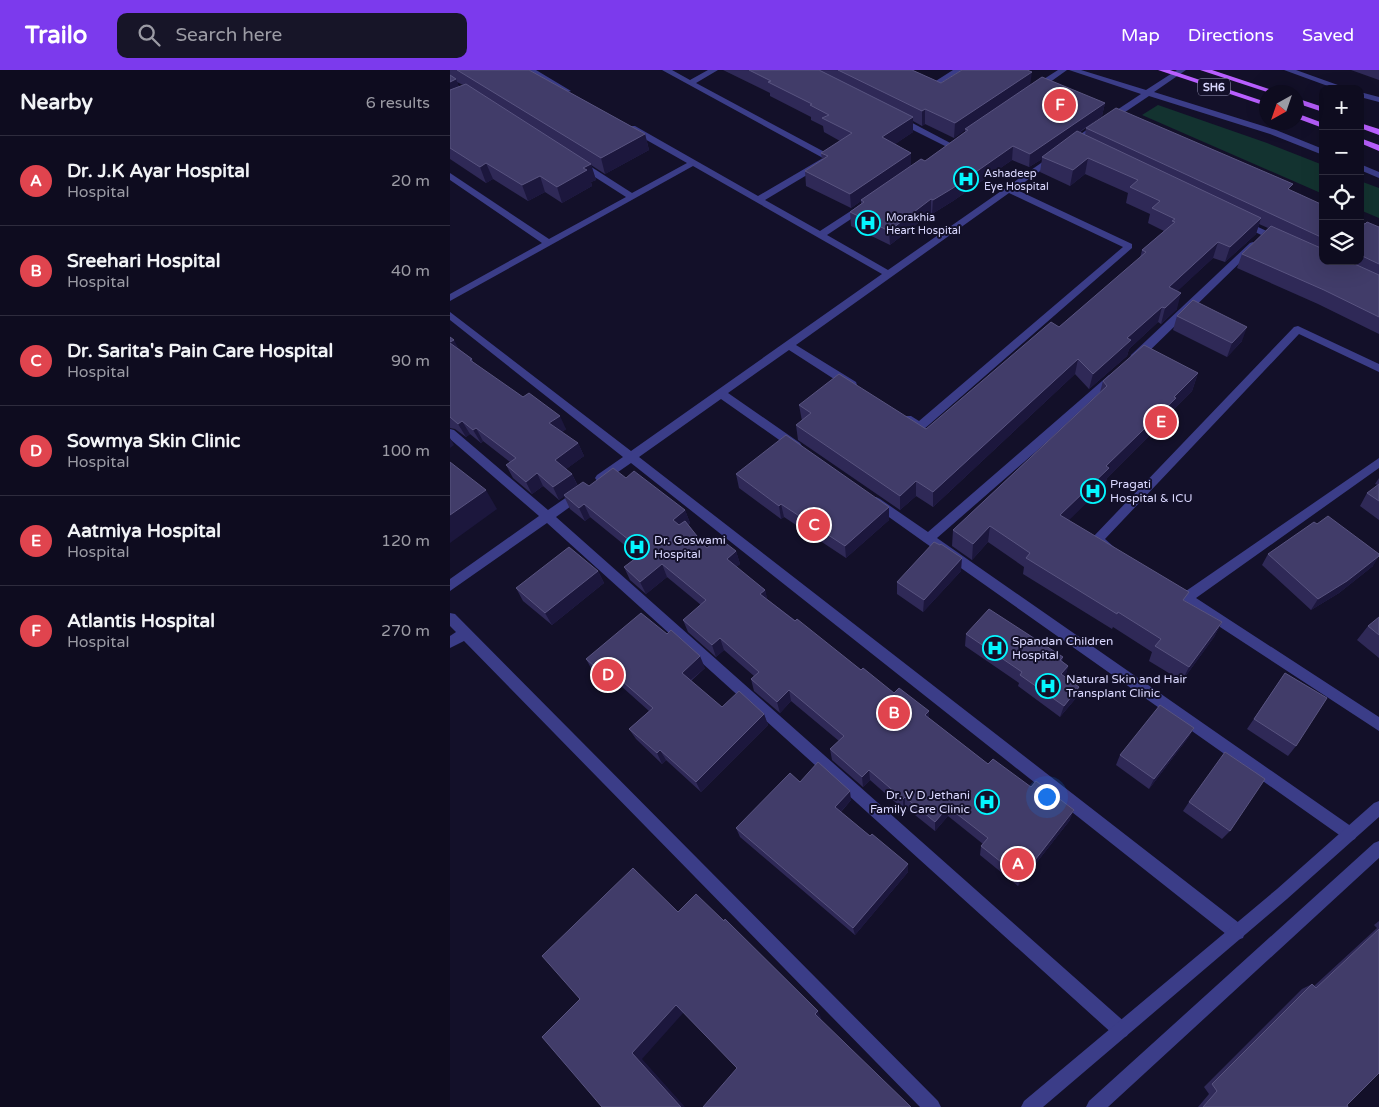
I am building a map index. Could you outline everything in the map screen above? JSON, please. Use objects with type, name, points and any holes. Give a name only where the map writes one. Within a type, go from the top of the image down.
[{"type":"main road","name":"SH6","points":[[1162,70],[1179,72],[1259,101]]},
{"type":"main road","name":"SH6","points":[[1204,70],[1259,87]]},
{"type":"main road","points":[[1304,103],[1319,109]]},
{"type":"main road","points":[[1304,118],[1319,124]]},
{"type":"main road","points":[[1364,126],[1379,132]]},
{"type":"main road","points":[[1364,142],[1379,148]]},
{"type":"street","points":[[530,70],[573,94]]},
{"type":"street","points":[[666,70],[829,158],[758,200]]},
{"type":"street","points":[[689,83],[714,70]]},
{"type":"street","points":[[895,70],[931,86],[958,70]]},
{"type":"street","points":[[1031,92],[1063,70]]},
{"type":"street","points":[[1073,70],[1273,132],[1319,150]]},
{"type":"street","points":[[1288,70],[1333,85]]},
{"type":"street","points":[[450,586],[1008,188],[1117,118],[1148,92],[1179,72]]},
{"type":"street","points":[[1364,95],[1379,100]]},
{"type":"street","points":[[893,116],[956,143],[944,151]]},
{"type":"street","points":[[624,124],[888,274]]},
{"type":"street","points":[[573,159],[632,196]]},
{"type":"street","points":[[450,298],[693,163]]},
{"type":"street","points":[[1364,169],[1379,175]]},
{"type":"street","points":[[450,176],[549,243]]},
{"type":"street","points":[[895,412],[919,427],[1128,246],[1008,188]]},
{"type":"street","points":[[820,236],[870,202]]},
{"type":"street","points":[[1230,217],[1290,245]]},
{"type":"street","points":[[928,539],[1123,369],[1265,233]]},
{"type":"street","points":[[450,315],[1237,932]]},
{"type":"street","points":[[1121,556],[1097,540],[1298,329],[1379,368]]},
{"type":"street","points":[[788,345],[862,391]]},
{"type":"street","points":[[720,393],[808,455]]},
{"type":"street","points":[[450,433],[547,516],[1120,1030]]},
{"type":"street","points":[[1186,598],[1379,462]]},
{"type":"street","points":[[864,494],[1350,834]]},
{"type":"street","points":[[1162,582],[1379,725]]},
{"type":"street","points":[[450,618],[932,1107]]},
{"type":"street","points":[[450,642],[465,634]]},
{"type":"street","points":[[1030,1107],[1237,932],[1379,808]]},
{"type":"street","points":[[1096,1107],[1379,848]]},
{"type":"green space","points":[[1158,105],[1319,163],[1319,192],[1142,115]]},
{"type":"green space","points":[[1364,182],[1379,188],[1379,218],[1364,212]]},
{"type":"building","points":[[457,70],[529,70],[645,134],[601,158]]},
{"type":"building","points":[[749,70],[819,70],[913,117],[882,137],[911,153],[850,194],[805,171],[828,156],[821,153],[852,133],[822,118],[829,115],[810,105],[812,104],[768,82],[771,81]]},
{"type":"building","points":[[838,70],[912,70],[941,83],[962,70],[1027,70],[1032,72],[955,123],[925,109],[922,111]]},
{"type":"building","points":[[450,75],[456,79],[450,82]]},
{"type":"building","points":[[1042,77],[1105,103],[1030,154],[1013,146],[953,188],[933,200],[931,199],[889,231],[850,212],[864,202],[861,200],[921,159],[925,161],[968,130],[965,129]]},
{"type":"building","points":[[466,84],[591,164],[583,168],[587,170],[557,187],[540,176],[522,185],[486,163],[480,167],[450,148],[450,90]]},
{"type":"building","points":[[1116,108],[1293,184],[1288,189],[1319,203],[1319,236],[1086,128]]},
{"type":"building","points":[[1077,131],[1261,218],[1230,247],[1218,242],[1169,287],[1181,293],[1127,338],[1131,340],[1093,374],[1078,359],[933,492],[916,481],[900,496],[796,425],[811,413],[799,405],[839,374],[926,429],[1051,322],[1059,327],[1146,252],[1142,250],[1175,222],[1172,221],[1175,219],[1152,208],[1160,201],[1130,187],[1138,180],[1088,158],[1073,170],[1042,157]]},
{"type":"building","points":[[1367,222],[1379,227],[1379,264],[1364,257],[1364,224]]},
{"type":"building","points":[[1271,226],[1319,247],[1319,265],[1357,265],[1379,275],[1379,317],[1324,290],[1242,254]]},
{"type":"building","points":[[1193,300],[1247,327],[1232,343],[1177,316]]},
{"type":"building","points":[[450,343],[472,359],[470,360],[523,397],[529,393],[560,416],[549,423],[578,443],[555,460],[572,474],[553,487],[537,473],[526,482],[506,465],[516,458],[476,428],[473,430],[462,421],[458,424],[450,417]]},
{"type":"building","points":[[1144,345],[1198,373],[1174,397],[1176,398],[1106,466],[1109,468],[1060,515],[1189,592],[1183,600],[1222,622],[1189,667],[1155,646],[1161,639],[1026,558],[1030,553],[990,526],[973,544],[953,530],[1107,386],[1103,381]]},
{"type":"building","points":[[786,435],[889,507],[845,546],[781,504],[779,506],[736,474]]},
{"type":"building","points":[[450,462],[486,490],[450,515]]},
{"type":"building","points":[[613,468],[626,478],[634,471],[685,510],[673,520],[679,525],[685,521],[697,536],[695,538],[707,548],[719,538],[736,551],[727,559],[765,590],[760,594],[795,621],[797,619],[861,670],[863,668],[894,693],[899,688],[929,711],[925,715],[988,764],[993,759],[1031,787],[1036,781],[1074,810],[1021,878],[981,846],[988,838],[948,807],[935,822],[905,797],[903,799],[869,770],[862,777],[830,749],[844,736],[789,690],[777,702],[751,679],[759,672],[720,638],[712,645],[683,620],[706,600],[662,564],[640,582],[624,567],[644,552],[584,504],[579,508],[564,495],[583,482],[589,486]]},
{"type":"building","points":[[1379,484],[1379,501],[1367,493]]},
{"type":"building","points":[[1328,516],[1379,554],[1379,556],[1347,581],[1318,599],[1268,554],[1314,522],[1317,524]]},
{"type":"building","points":[[934,542],[941,544],[962,558],[924,600],[897,582]]},
{"type":"building","points":[[569,547],[598,571],[545,613],[516,588]]},
{"type":"building","points":[[989,609],[1063,657],[1060,660],[1068,666],[1061,674],[1079,687],[1064,706],[1020,675],[1022,672],[966,634]]},
{"type":"building","points":[[641,613],[667,634],[671,630],[700,656],[682,673],[722,707],[739,691],[764,714],[696,782],[660,750],[657,753],[629,729],[653,708],[615,675],[610,680],[586,659]]},
{"type":"building","points":[[1379,617],[1379,635],[1368,626]]},
{"type":"building","points":[[1285,673],[1327,698],[1296,746],[1254,719]]},
{"type":"building","points":[[1160,705],[1194,728],[1154,779],[1120,755]]},
{"type":"building","points":[[1225,752],[1265,779],[1230,831],[1189,802]]},
{"type":"building","points":[[818,762],[850,791],[835,807],[908,864],[853,928],[736,828],[790,773],[800,782]]},
{"type":"building","points":[[633,868],[678,912],[696,894],[724,921],[725,919],[818,1011],[815,1014],[911,1107],[703,1107],[737,1068],[676,1005],[632,1053],[681,1107],[602,1107],[542,1037],[580,999],[542,956]]},
{"type":"building","points":[[1379,929],[1379,1073],[1347,1105],[1348,1107],[1203,1107],[1217,1091],[1212,1084],[1312,984],[1316,988]]},
{"type":"place","name":"Atlantis Hospital","points":[[1060,105]]},
{"type":"place","name":"Ashadeep Eye Hospital","points":[[966,179]]},
{"type":"place","name":"Morakhia Heart Hospital","points":[[868,223]]},
{"type":"place","name":"Aatmiya Hospital","points":[[1161,422]]},
{"type":"place","name":"Pragati Hospital & ICU","points":[[1093,491]]},
{"type":"place","name":"Dr. Sarita's Pain Care Hospital","points":[[814,525]]},
{"type":"place","name":"Dr. Goswami Hospital","points":[[637,547]]},
{"type":"place","name":"Spandan Children Hospital","points":[[995,648]]},
{"type":"place","name":"Sowmya Skin Clinic","points":[[608,675]]},
{"type":"place","name":"Natural Skin and Hair Transplant Clinic","points":[[1048,686]]},
{"type":"place","name":"Sreehari Hospital","points":[[894,713]]},
{"type":"place","name":"Dr. V D Jethani Family Care Clinic","points":[[987,802]]},
{"type":"place","name":"Dr. J.K Ayar Hospital","points":[[1018,864]]}]
